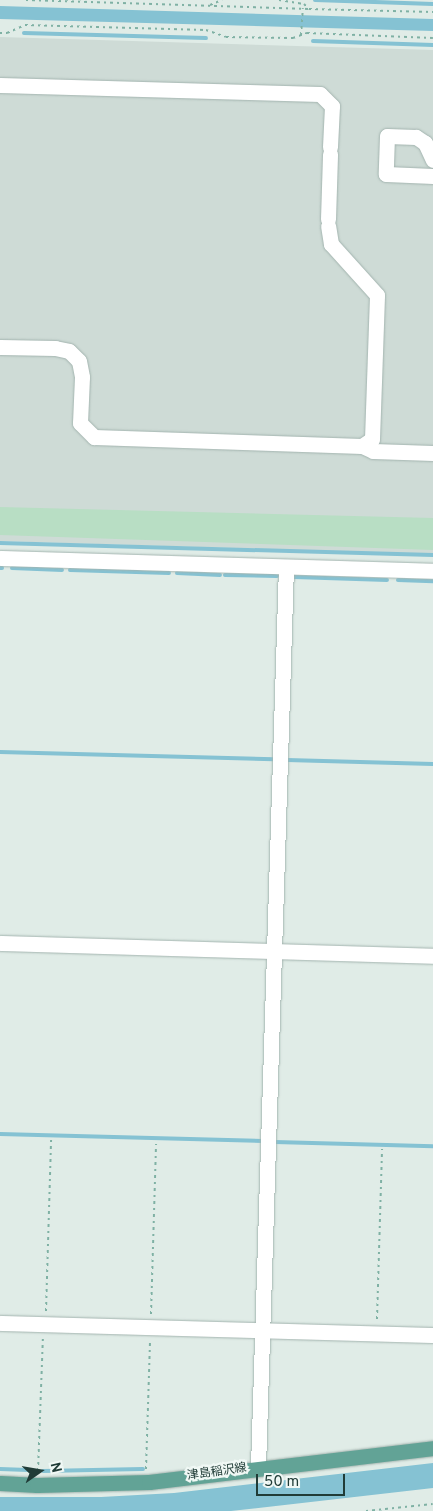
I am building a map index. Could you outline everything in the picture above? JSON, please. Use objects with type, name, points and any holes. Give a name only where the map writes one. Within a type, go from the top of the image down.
[{"type":"main road","name":"津島稲沢線","points":[[0,1483],[37,1485],[149,1482],[433,1448]]},
{"type":"street","points":[[0,85],[320,94],[332,106],[328,222],[330,244],[376,295],[372,439],[362,446]]},
{"type":"street","points":[[433,160],[425,144],[416,137],[387,136],[386,174],[433,176]]},
{"type":"street","points":[[0,347],[55,348],[69,351],[79,361],[82,377],[80,422],[94,437],[362,446],[373,451],[433,453]]},
{"type":"street","points":[[0,558],[433,571]]},
{"type":"street","points":[[258,1468],[286,567]]},
{"type":"street","points":[[0,943],[433,956]]},
{"type":"street","points":[[0,1323],[433,1335]]},
{"type":"path","points":[[26,0],[303,10],[433,12]]},
{"type":"path","points":[[209,6],[222,0]]},
{"type":"path","points":[[279,0],[304,4],[309,9]]},
{"type":"path","points":[[301,35],[303,10]]},
{"type":"path","points":[[0,33],[7,33],[24,25],[206,30],[226,37],[294,38],[307,33],[433,38]]},
{"type":"path","points":[[37,1485],[40,1461],[51,1140]]},
{"type":"path","points":[[376,1333],[382,1149]]},
{"type":"path","points":[[366,1511],[433,1504]]},
{"type":"shaded area","points":[[0,37],[433,50],[433,554],[0,541]]},
{"type":"green space","points":[[0,507],[433,518],[433,550],[0,535]]},
{"type":"water","points":[[0,6],[433,19],[433,31],[0,19]]},
{"type":"water","points":[[433,1463],[433,1488],[231,1511],[0,1511],[0,1497],[101,1497],[174,1493]]},
{"type":"waterway","points":[[315,0],[433,4]]},
{"type":"waterway","points":[[24,33],[206,38]]},
{"type":"waterway","points":[[313,41],[433,45]]},
{"type":"waterway","points":[[0,543],[433,555]]},
{"type":"waterway","points":[[12,568],[62,570]]},
{"type":"waterway","points":[[70,570],[169,573]]},
{"type":"waterway","points":[[177,573],[220,575]]},
{"type":"waterway","points":[[225,575],[277,576]]},
{"type":"waterway","points":[[294,577],[387,580]]},
{"type":"waterway","points":[[398,580],[433,581]]},
{"type":"waterway","points":[[0,752],[274,759]]},
{"type":"waterway","points":[[287,760],[433,764]]},
{"type":"waterway","points":[[0,1134],[263,1141]]},
{"type":"waterway","points":[[275,1142],[433,1146]]},
{"type":"waterway","points":[[0,1469],[28,1470]]},
{"type":"waterway","points":[[43,1471],[143,1469]]}]
